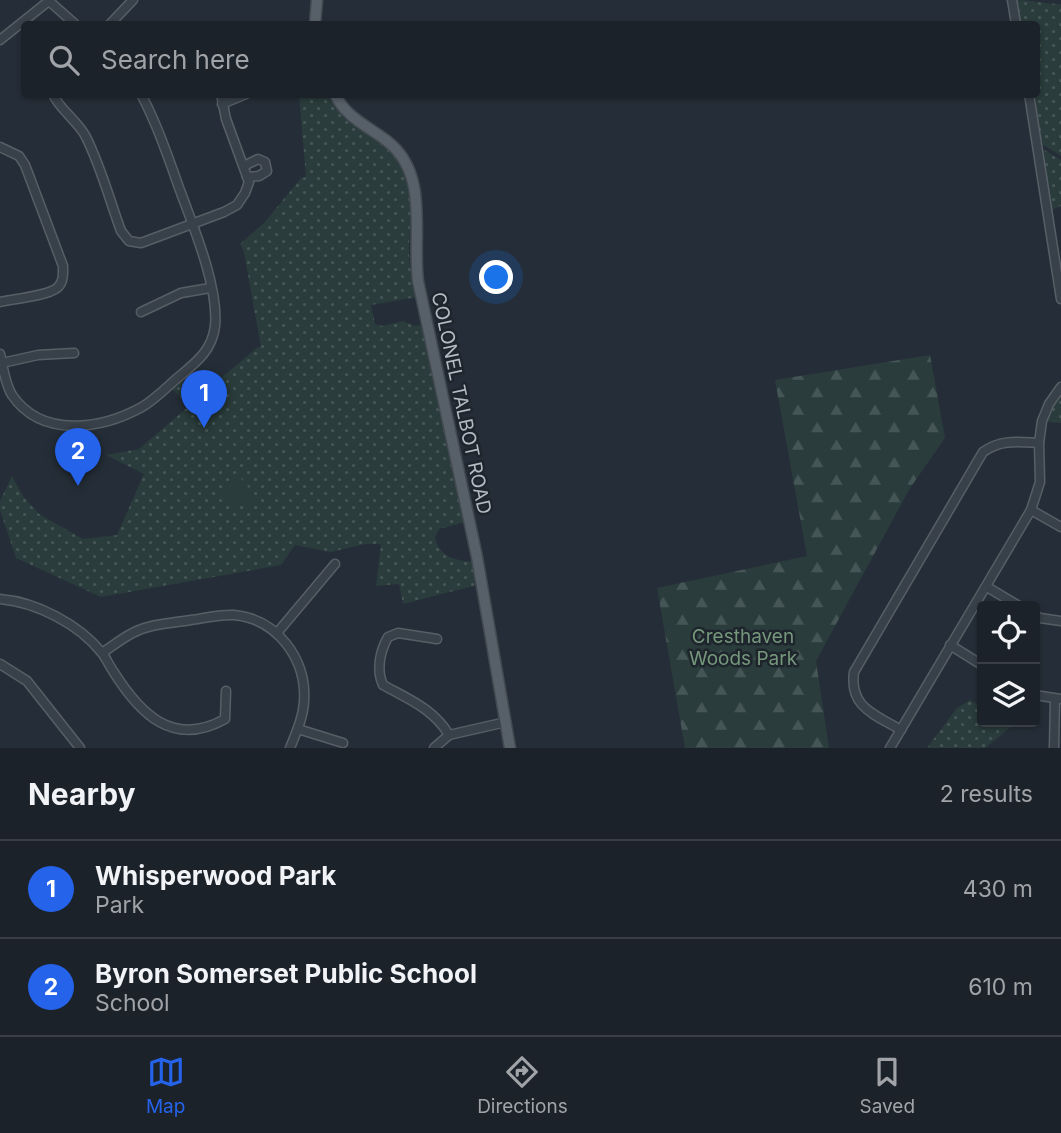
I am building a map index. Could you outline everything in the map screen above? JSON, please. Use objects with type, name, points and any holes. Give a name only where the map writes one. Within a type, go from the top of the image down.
[{"type":"main road","points":[[315,21],[317,0]]},
{"type":"main road","name":"COLONEL TALBOT ROAD","points":[[338,98],[354,117],[389,142],[406,164],[412,177],[417,201],[415,257],[418,281],[477,557],[510,748]]},
{"type":"street","points":[[113,21],[133,0]]},
{"type":"street","points":[[1012,0],[1016,21]]},
{"type":"street","points":[[24,21],[50,1],[72,21]]},
{"type":"street","points":[[0,39],[21,23]]},
{"type":"street","points":[[54,98],[56,103],[75,120],[86,138],[121,231],[129,240],[141,243],[237,205],[245,193],[249,182],[222,99]]},
{"type":"street","points":[[74,353],[1,359],[13,396],[39,419],[48,423],[84,425],[124,416],[145,405],[203,357],[211,343],[216,310],[206,265],[164,145],[143,98]]},
{"type":"street","points":[[1030,98],[1061,299]]},
{"type":"street","points":[[0,147],[19,156],[24,165],[63,266],[64,277],[57,288],[0,302]]},
{"type":"street","points":[[244,166],[258,159],[265,163],[267,171],[259,176],[247,177]]},
{"type":"street","points":[[141,312],[181,293],[210,288]]},
{"type":"street","points":[[890,748],[1031,510],[1040,482],[1039,443],[1045,413],[1061,387]]},
{"type":"street","points":[[901,730],[862,706],[852,685],[854,671],[984,452],[993,444],[1005,442],[1039,443]]},
{"type":"street","points":[[1031,510],[1061,527]]},
{"type":"street","points":[[277,633],[335,564]]},
{"type":"street","points":[[987,587],[1011,601]]},
{"type":"street","points":[[0,599],[20,601],[45,610],[77,629],[102,653],[138,708],[153,726],[166,736]]},
{"type":"street","points":[[102,653],[138,630],[159,625],[231,615],[249,617],[263,623],[290,647],[301,669],[304,699],[298,729],[290,748]]},
{"type":"street","points":[[1040,617],[1061,621]]},
{"type":"street","points":[[437,639],[398,633],[388,637],[382,647],[379,673],[383,685],[425,708],[449,735]]},
{"type":"street","points":[[950,645],[980,664]]},
{"type":"street","points":[[0,664],[27,681],[79,748]]},
{"type":"street","points":[[192,740],[209,734],[225,719],[226,691]]},
{"type":"street","points":[[1040,696],[1058,699],[1054,748]]},
{"type":"street","points":[[434,748],[449,735],[506,722]]},
{"type":"street","points":[[298,729],[343,743]]},
{"type":"green space","points":[[1015,0],[1061,4],[1061,156],[1042,144],[1034,98],[1040,98],[1040,21],[1019,21]]},
{"type":"green space","points":[[299,98],[329,98],[343,114],[390,151],[404,171],[411,205],[409,259],[417,297],[371,305],[375,324],[382,326],[403,321],[414,326],[423,325],[465,522],[439,529],[435,537],[440,549],[448,556],[473,562],[477,585],[403,604],[399,584],[376,586],[381,544],[365,544],[331,552],[295,545],[281,565],[101,597],[16,558],[0,510],[0,501],[12,476],[23,496],[39,514],[83,539],[117,535],[144,474],[106,455],[139,449],[188,407],[170,386],[179,377],[196,399],[261,347],[244,252],[240,244],[265,222],[301,178],[306,177]]},
{"type":"green space","points":[[1041,148],[1061,160],[1061,206],[1051,210]]},
{"type":"green space","name":"Cresthaven Woods Park","points":[[930,355],[945,438],[910,488],[816,661],[829,748],[685,748],[657,588],[807,556],[775,380]]},
{"type":"green space","points":[[1061,397],[1061,423],[1042,421]]},
{"type":"green space","points":[[235,477],[240,477],[256,497],[254,503],[233,507],[227,501],[223,488]]},
{"type":"green space","points":[[970,700],[977,705],[977,727],[1011,727],[985,748],[927,748],[957,708]]},
{"type":"place","name":"Whisperwood Park","points":[[204,428]]},
{"type":"place","name":"Byron Somerset Public School","points":[[78,486]]}]
